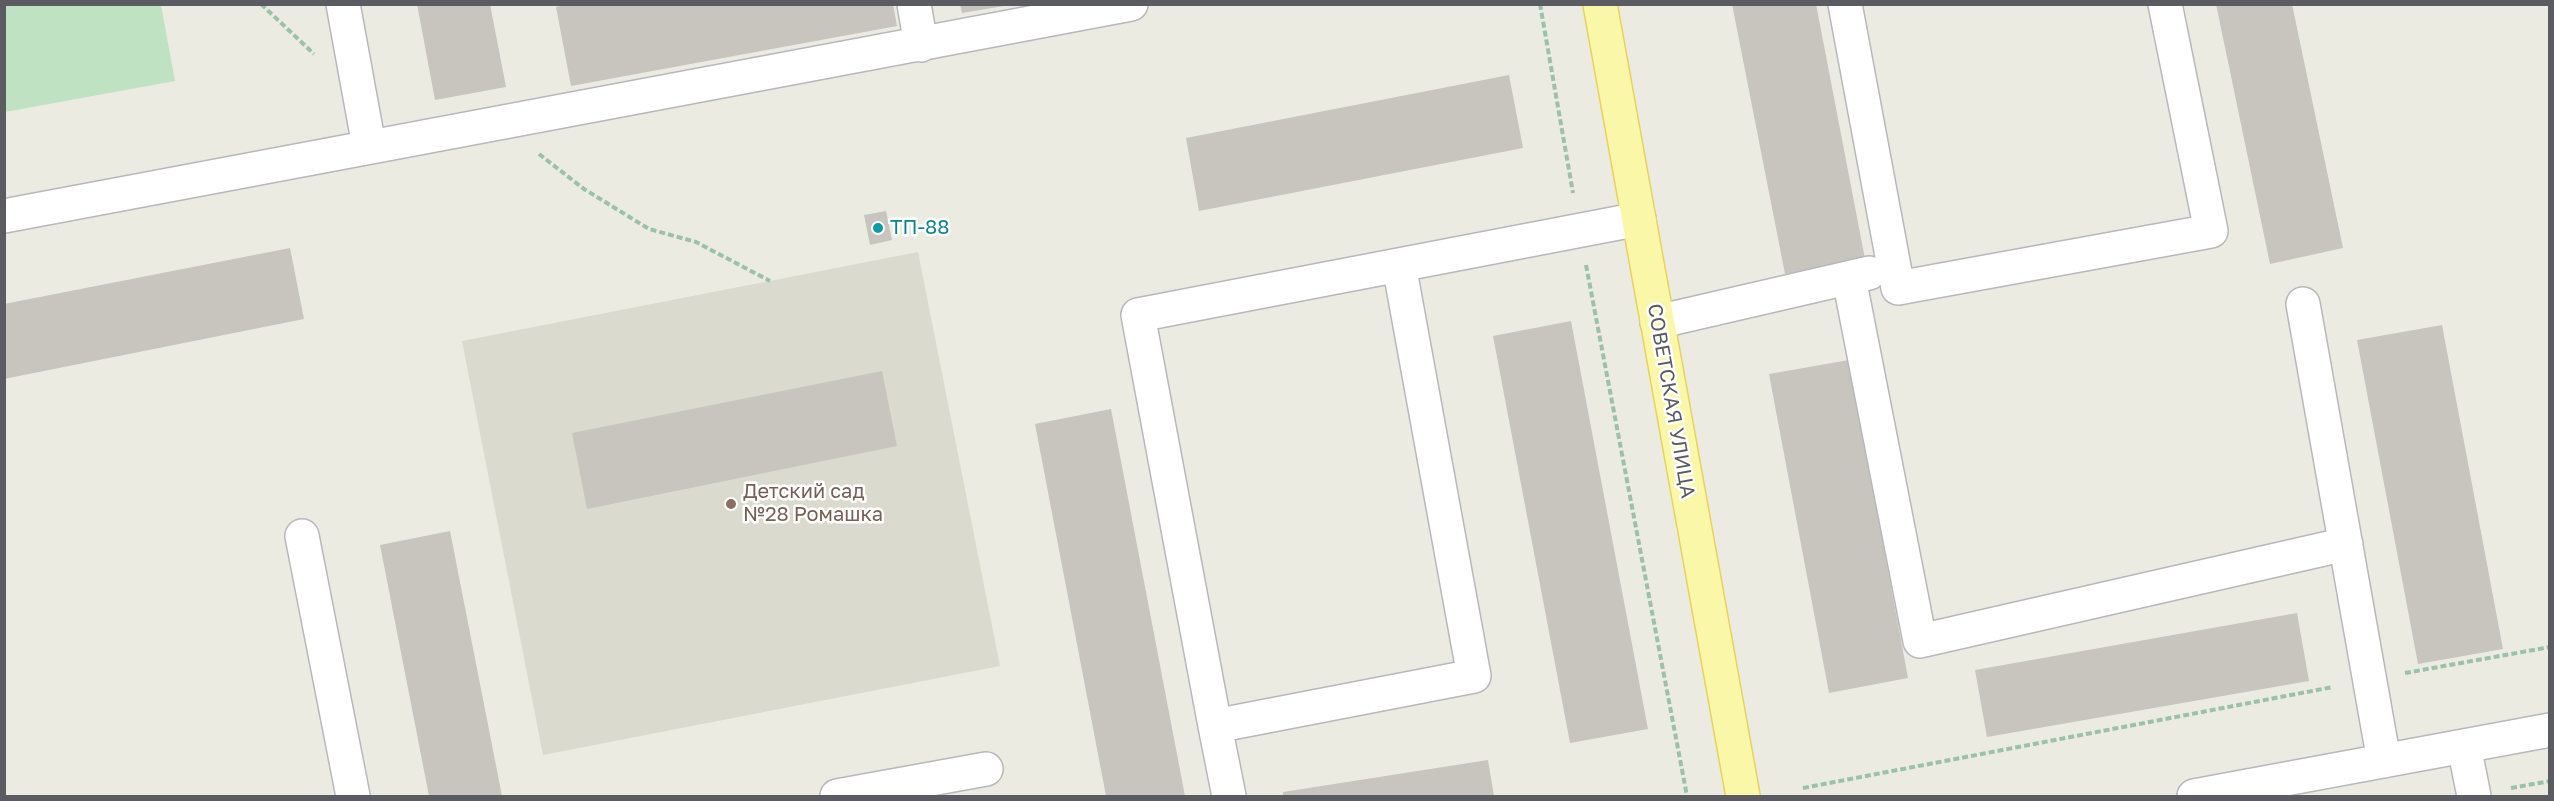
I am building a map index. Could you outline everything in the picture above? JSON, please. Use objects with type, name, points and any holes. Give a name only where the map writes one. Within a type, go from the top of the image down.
[{"type":"main road","name":"СОВЕТСКАЯ УЛИЦА","points":[[1600,4],[1743,796]]},
{"type":"street","points":[[343,4],[369,146]]},
{"type":"street","points":[[914,4],[921,45]]},
{"type":"street","points":[[4,216],[369,146],[921,45],[1080,9],[1131,4]]},
{"type":"street","points":[[1845,4],[1898,288],[2211,231],[2165,4]]},
{"type":"street","points":[[1229,796],[1138,315],[1639,219]]},
{"type":"street","points":[[1215,726],[1474,676],[1399,265]]},
{"type":"street","points":[[1657,322],[1894,267]]},
{"type":"street","points":[[1849,278],[1920,641],[2346,544]]},
{"type":"street","points":[[2303,304],[2384,761]]},
{"type":"street","points":[[302,536],[353,796]]},
{"type":"street","points":[[2194,796],[2550,730]]},
{"type":"street","points":[[2464,746],[2474,796]]},
{"type":"street","points":[[837,796],[986,769]]},
{"type":"path","points":[[1540,4],[1580,231],[1686,796]]},
{"type":"path","points":[[498,122],[584,189],[649,229],[696,242],[770,281]]},
{"type":"path","points":[[1803,788],[2550,647]]},
{"type":"shaded area","name":"Детский сад №28 Ромашка","points":[[918,252],[1000,666],[543,755],[462,341]]},
{"type":"green space","points":[[5,4],[161,5],[175,81],[5,112]]},
{"type":"building","points":[[417,4],[490,4],[506,87],[435,100]]},
{"type":"building","points":[[568,4],[893,4],[897,26],[571,86],[556,7]]},
{"type":"building","points":[[960,4],[1004,4],[1004,6],[962,13]]},
{"type":"building","points":[[1732,4],[1816,4],[1865,259],[1785,274]]},
{"type":"building","points":[[2216,4],[2292,4],[2343,248],[2270,264]]},
{"type":"building","points":[[1509,75],[1523,148],[1199,211],[1186,138]]},
{"type":"building","name":"ТП-88","points":[[886,211],[892,240],[870,245],[864,215]]},
{"type":"building","points":[[290,248],[304,319],[4,379],[4,304]]},
{"type":"building","points":[[1571,321],[1648,729],[1570,743],[1493,336]]},
{"type":"building","points":[[2442,325],[2503,649],[2418,664],[2357,340]]},
{"type":"building","points":[[1849,360],[1908,678],[1829,693],[1769,374]]},
{"type":"building","points":[[882,371],[897,446],[587,509],[572,433]]},
{"type":"building","points":[[1111,409],[1185,796],[1106,796],[1035,424]]},
{"type":"building","points":[[450,531],[502,796],[429,796],[380,545]]},
{"type":"building","points":[[2297,613],[2309,681],[1987,737],[1975,670]]},
{"type":"building","points":[[1488,760],[1494,796],[1283,796],[1283,792]]},
{"type":"place","name":"ТП-88","points":[[878,228]]},
{"type":"place","name":"Детский сад №28 Ромашка","points":[[731,504]]}]
